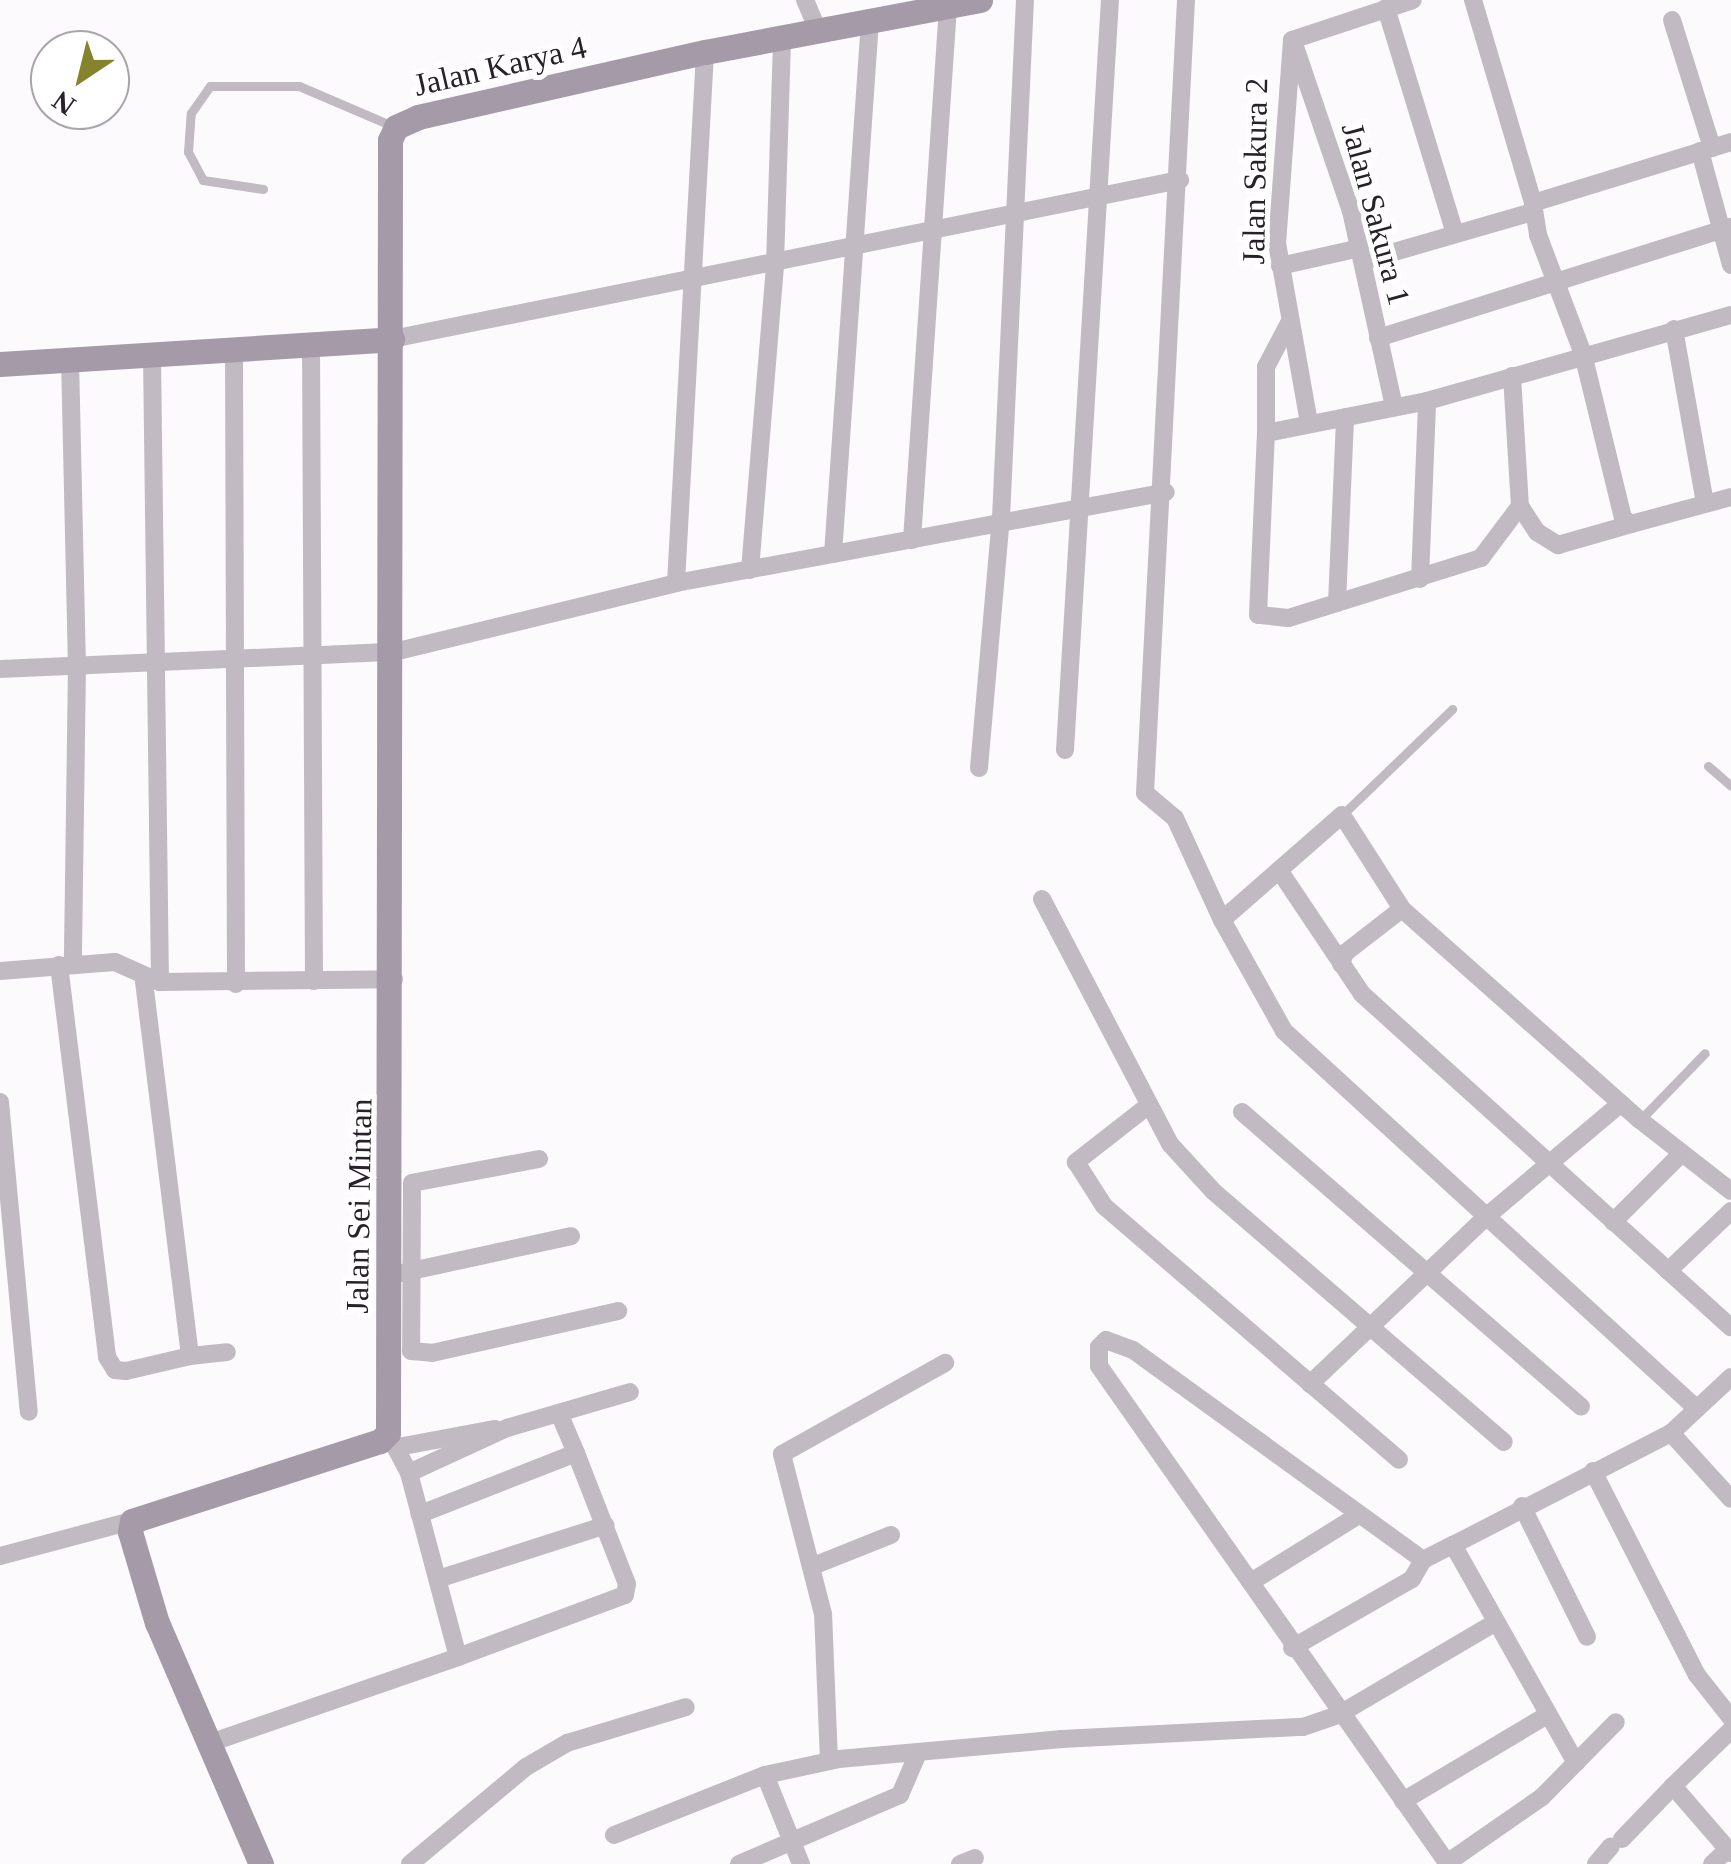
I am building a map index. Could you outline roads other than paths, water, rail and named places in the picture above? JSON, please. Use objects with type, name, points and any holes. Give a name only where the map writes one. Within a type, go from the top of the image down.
[{"type":"street","points":[[805,0],[818,31]]},
{"type":"street","name":"Jalan Karya 4","points":[[392,339],[388,154],[396,127],[705,52],[980,0]]},
{"type":"street","points":[[978,768],[1001,518],[1018,217],[1025,0]]},
{"type":"street","points":[[1065,750],[1075,509],[1100,201],[1110,0]]},
{"type":"street","points":[[1186,0],[1166,492],[1146,793],[1176,818],[1222,920],[1284,1032],[1696,1408]]},
{"type":"street","points":[[1292,40],[1413,0]]},
{"type":"street","points":[[1473,0],[1533,207],[1583,354],[1623,518],[1632,524]]},
{"type":"street","points":[[912,540],[937,232],[948,7]]},
{"type":"street","points":[[1386,8],[1455,234]]},
{"type":"street","points":[[832,554],[870,20]]},
{"type":"street","points":[[1672,20],[1726,229],[1731,265]]},
{"type":"street","points":[[750,570],[775,264],[782,39]]},
{"type":"street","name":"Jalan Sakura 1","points":[[1292,40],[1362,254],[1394,407]]},
{"type":"street","name":"Jalan Sakura 2","points":[[1292,40],[1281,124],[1280,266],[1308,422]]},
{"type":"street","points":[[676,584],[705,52]]},
{"type":"street","points":[[1280,266],[1455,234],[1731,142]]},
{"type":"street","points":[[0,364],[392,339],[1100,201],[1180,180]]},
{"type":"street","points":[[1378,338],[1726,229]]},
{"type":"street","points":[[1266,432],[1427,400],[1731,315]]},
{"type":"street","points":[[1290,320],[1266,367],[1258,615],[1272,621],[1481,558],[1520,506]]},
{"type":"street","points":[[1674,330],[1705,503]]},
{"type":"street","name":"Jalan Sei Mintan","points":[[392,339],[394,978],[401,1273],[393,1440]]},
{"type":"street","points":[[311,346],[317,656],[314,981]]},
{"type":"street","points":[[234,350],[238,659],[236,984]]},
{"type":"street","points":[[152,355],[152,981],[190,1356]]},
{"type":"street","points":[[70,360],[78,666],[66,964],[110,1366],[126,1372],[190,1356],[227,1352]]},
{"type":"street","points":[[1512,376],[1520,506],[1545,542],[1558,545],[1731,497]]},
{"type":"street","points":[[1420,578],[1427,400]]},
{"type":"street","points":[[1337,603],[1344,417]]},
{"type":"street","points":[[0,669],[394,652],[676,584],[912,540],[1001,518],[1166,492]]},
{"type":"street","points":[[1222,920],[1342,815],[1402,909],[1640,1120],[1731,1190]]},
{"type":"street","points":[[1279,870],[1362,994],[1731,1327]]},
{"type":"street","points":[[1042,899],[1170,1144],[1213,1191],[1369,1330],[1504,1442]]},
{"type":"street","points":[[1341,964],[1345,953],[1402,909]]},
{"type":"street","points":[[0,971],[121,963],[152,981],[236,984],[394,978]]},
{"type":"street","points":[[0,1102],[29,1412]]},
{"type":"street","points":[[1310,1384],[1487,1216],[1621,1103]]},
{"type":"street","points":[[1149,1105],[1076,1162],[1104,1206],[1398,1460]]},
{"type":"street","points":[[1242,1112],[1581,1407]]},
{"type":"street","points":[[1612,1222],[1681,1154]]},
{"type":"street","points":[[539,1159],[415,1180],[401,1273],[408,1342],[414,1354],[618,1311]]},
{"type":"street","points":[[1668,1271],[1731,1212]]},
{"type":"street","points":[[401,1273],[571,1236]]},
{"type":"street","points":[[1423,1560],[1133,1350],[1106,1340],[1099,1366],[1251,1582],[1338,1715],[1448,1864],[1542,1796],[1616,1722]]},
{"type":"street","points":[[829,1760],[826,1640],[812,1566],[782,1454],[945,1363]]},
{"type":"street","points":[[1292,1648],[1412,1579],[1423,1560],[1671,1433],[1696,1408],[1727,1387]]},
{"type":"street","points":[[409,1473],[507,1428],[630,1392]]},
{"type":"street","points":[[208,1744],[458,1658],[625,1595],[606,1525],[560,1413]]},
{"type":"street","points":[[0,1556],[132,1521],[380,1442],[507,1428]]},
{"type":"street","points":[[1671,1433],[1731,1499]]},
{"type":"street","points":[[393,1440],[409,1473],[458,1658]]},
{"type":"street","points":[[420,1514],[576,1453]]},
{"type":"street","points":[[1593,1471],[1697,1675],[1731,1718]]},
{"type":"street","points":[[1522,1506],[1586,1637]]},
{"type":"street","points":[[1251,1582],[1358,1516]]},
{"type":"street","points":[[132,1521],[134,1560],[208,1744],[262,1864]]},
{"type":"street","points":[[438,1580],[606,1525]]},
{"type":"street","points":[[812,1566],[891,1535]]},
{"type":"street","points":[[1453,1545],[1576,1763]]},
{"type":"street","points":[[614,1835],[765,1775],[829,1760],[1302,1727],[1338,1715],[1494,1623]]},
{"type":"street","points":[[410,1864],[526,1767],[567,1743],[686,1708]]},
{"type":"street","points":[[1403,1800],[1547,1715]]},
{"type":"street","points":[[1596,1864],[1731,1730]]},
{"type":"street","points":[[739,1864],[900,1795],[918,1753]]},
{"type":"street","points":[[765,1775],[801,1864]]},
{"type":"street","points":[[1673,1786],[1730,1851],[1712,1864]]},
{"type":"lane","points":[[262,189],[203,180],[188,152],[191,113],[210,86],[299,86],[396,127]]},
{"type":"lane","points":[[1342,815],[1452,709]]},
{"type":"lane","points":[[1708,766],[1731,786]]},
{"type":"lane","points":[[1640,1120],[1705,1053]]}]
